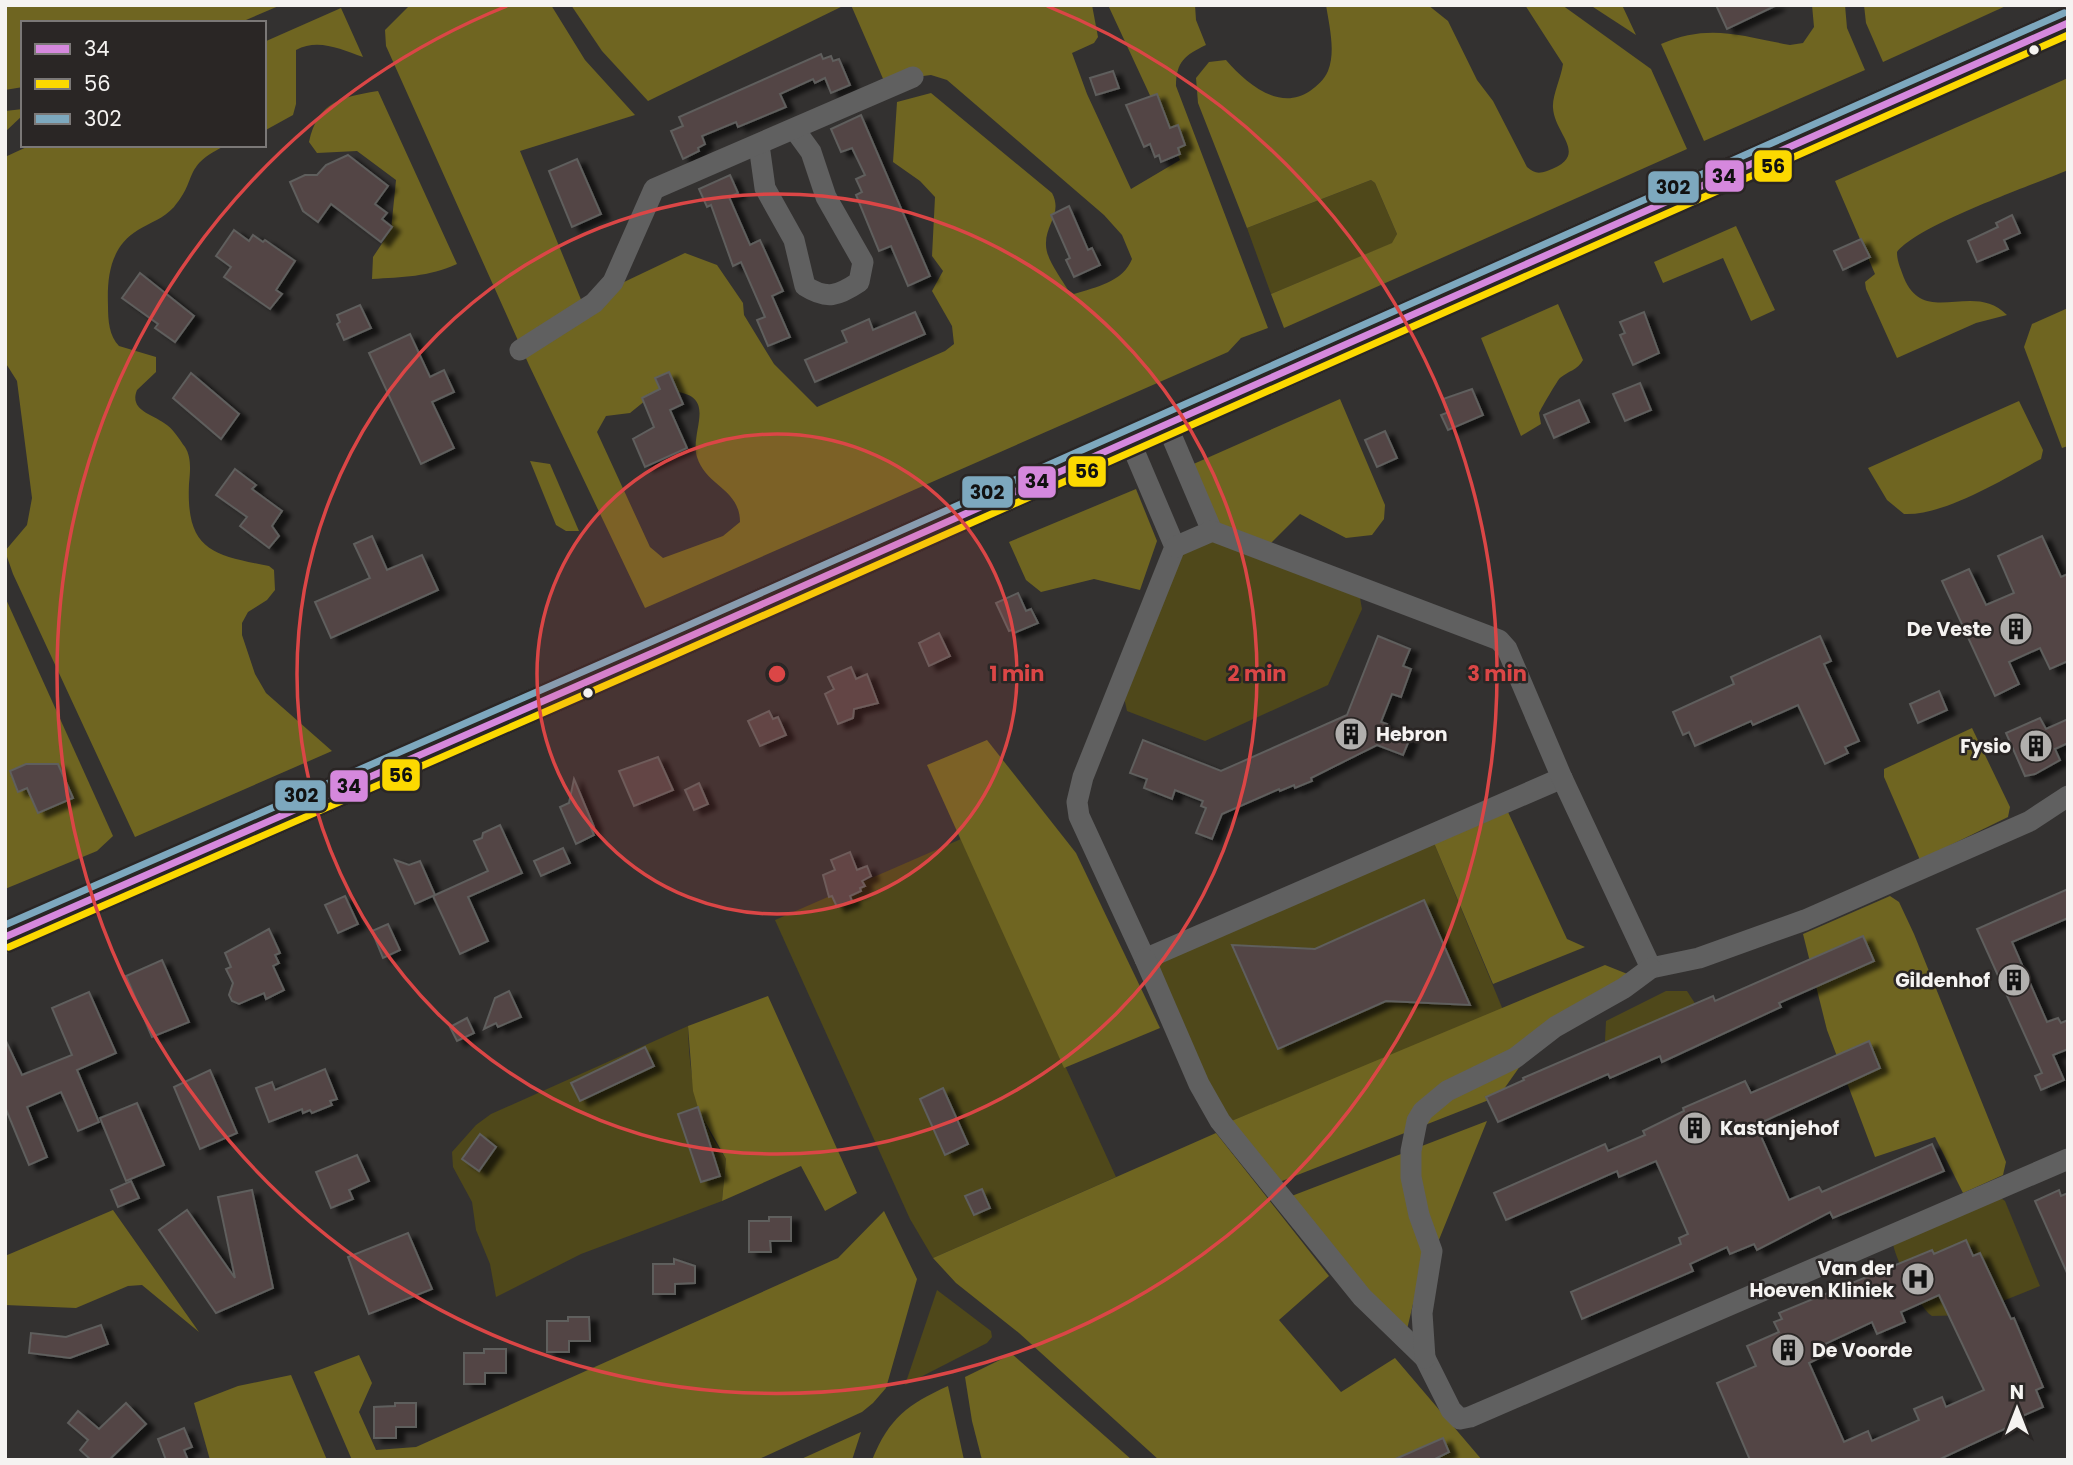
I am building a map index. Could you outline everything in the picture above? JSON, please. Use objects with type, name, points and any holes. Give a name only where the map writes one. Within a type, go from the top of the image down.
[{"type":"main road","points":[[5,937],[657,651],[2068,23]]},
{"type":"street","points":[[520,350],[594,303],[613,282],[654,189],[913,77]]},
{"type":"street","points":[[759,145],[765,188],[794,240],[805,286],[819,295],[841,293],[859,282],[863,262],[826,197],[811,152],[795,130]]},
{"type":"street","points":[[1166,423],[1212,531]]},
{"type":"street","points":[[1129,439],[1175,547]]},
{"type":"street","points":[[1426,1358],[1362,1297],[1220,1121],[1199,1084],[1079,816],[1077,802],[1083,777],[1175,547],[1212,531],[1499,640],[1507,649],[1562,778],[1651,968]]},
{"type":"street","points":[[1145,959],[1562,778]]},
{"type":"street","points":[[2068,796],[2030,821],[1805,919],[1699,958],[1651,968],[1624,988],[1555,1027],[1515,1058],[1447,1091],[1423,1111],[1417,1121],[1411,1151],[1411,1177],[1419,1215],[1432,1251],[1422,1313],[1426,1358],[1451,1410],[1460,1419],[1471,1417],[2068,1159]]},
{"type":"shaded area","points":[[5,5],[281,5],[244,21],[21,21],[21,87],[5,90]]},
{"type":"shaded area","points":[[410,5],[551,5],[585,60],[635,115],[520,151],[582,302],[685,253],[717,265],[743,303],[744,315],[774,364],[817,407],[945,351],[954,344],[952,326],[932,291],[943,271],[932,256],[935,197],[920,181],[893,162],[897,102],[931,93],[1052,193],[1056,207],[1046,245],[1051,262],[1068,290],[1074,294],[1100,286],[1122,273],[1132,259],[1122,235],[1104,215],[947,80],[931,75],[884,81],[851,5],[1092,5],[1098,37],[1094,43],[1072,53],[1087,94],[1131,189],[1180,160],[1108,5],[1195,5],[1196,20],[1206,45],[1183,60],[1176,86],[1268,328],[1241,338],[1228,352],[645,608],[529,365],[386,46],[385,30]],"holes":[[[669,391],[685,394],[699,406],[696,447],[701,467],[735,502],[740,522],[723,536],[663,558],[650,547],[597,432],[606,416],[630,413],[651,396]]]},
{"type":"shaded area","points":[[571,5],[845,5],[648,101],[602,51]]},
{"type":"shaded area","points":[[1326,5],[1428,5],[1448,21],[1477,80],[1493,101],[1527,167],[1539,173],[1560,165],[1567,158],[1569,151],[1553,108],[1563,64],[1525,5],[1562,5],[1651,69],[1687,149],[1284,328],[1271,294],[1392,243],[1397,234],[1375,183],[1371,180],[1247,228],[1198,103],[1196,78],[1209,62],[1226,60],[1243,78],[1264,92],[1287,98],[1298,97],[1310,91],[1324,77],[1330,63],[1331,38]]},
{"type":"shaded area","points":[[1590,5],[1622,5],[1636,35]]},
{"type":"shaded area","points":[[1812,5],[1845,5],[1847,28],[1865,70],[1704,141],[1661,44],[1695,34],[1710,33],[1740,35],[1790,45],[1803,43],[1814,27]]},
{"type":"shaded area","points":[[1864,5],[2008,5],[1883,62],[1866,23]]},
{"type":"shaded area","points":[[341,8],[363,57],[321,45],[296,50],[296,104],[293,115],[266,130],[266,41]]},
{"type":"shaded area","points":[[2068,78],[2068,170],[1950,218],[1909,241],[1897,252],[1904,278],[1913,293],[1924,300],[1980,301],[1994,305],[2007,315],[1976,323],[1897,358],[1866,289],[1865,282],[1875,274],[1835,181]]},
{"type":"shaded area","points":[[378,91],[457,264],[426,274],[372,279],[373,257],[391,230],[396,180],[357,151],[317,153],[309,142],[319,118],[333,103]]},
{"type":"shaded area","points":[[21,109],[21,117],[5,132],[5,111]]},
{"type":"shaded area","points":[[27,147],[224,147],[203,159],[197,166],[182,197],[170,211],[138,230],[121,245],[110,274],[108,317],[113,338],[119,346],[156,357],[156,372],[137,390],[136,402],[143,411],[170,428],[187,451],[190,465],[189,506],[198,536],[206,546],[218,553],[269,566],[274,570],[275,590],[267,600],[248,612],[242,623],[242,635],[255,674],[266,693],[332,751],[135,837],[13,574],[5,551],[27,525],[32,498],[17,381],[5,362],[5,157]]},
{"type":"shaded area","points":[[1371,180],[1375,183],[1397,234],[1393,243],[1271,294],[1247,228]]},
{"type":"shaded area","points":[[1736,226],[1775,310],[1751,321],[1723,258],[1663,283],[1654,262]]},
{"type":"shaded area","points":[[1558,304],[1583,360],[1556,384],[1539,413],[1541,424],[1521,436],[1481,338]]},
{"type":"shaded area","points":[[2068,308],[2068,446],[2062,448],[2024,347],[2032,324]]},
{"type":"shaded area","points":[[1340,399],[1385,505],[1384,519],[1372,535],[1346,538],[1300,514],[1271,543],[1215,522],[1189,466]]},
{"type":"shaded area","points":[[2019,401],[2043,450],[2041,459],[1956,502],[1938,509],[1904,514],[1887,500],[1868,468]]},
{"type":"shaded area","points":[[530,461],[550,464],[579,531],[566,531],[556,525]]},
{"type":"shaded area","points":[[1136,489],[1157,541],[1140,590],[1094,579],[1041,592],[1026,580],[1009,542]]},
{"type":"shaded area","points":[[1210,541],[1240,550],[1360,598],[1362,609],[1328,685],[1205,741],[1127,711],[1123,693],[1178,554]]},
{"type":"shaded area","points":[[5,597],[113,836],[97,851],[5,889]]},
{"type":"shaded area","points":[[1972,728],[2010,807],[2008,817],[1920,860],[1884,777],[1884,769]]},
{"type":"shaded area","points":[[987,740],[1076,853],[1160,1028],[1064,1068],[927,765]]},
{"type":"shaded area","points":[[1508,812],[1567,939],[1585,947],[1493,984],[1434,843]]},
{"type":"shaded area","points":[[961,839],[1116,1177],[933,1258],[910,1219],[775,920]]},
{"type":"shaded area","points":[[1434,843],[1503,1010],[1229,1122],[1220,1109],[1155,964]]},
{"type":"shaded area","points":[[1890,896],[1899,902],[1914,934],[2006,1162],[2003,1175],[1963,1193],[1935,1137],[1875,1157],[1827,1030],[1803,934]]},
{"type":"shaded area","points":[[1605,965],[1640,979],[1530,1052],[1499,1096],[1277,1183],[1229,1122]]},
{"type":"shaded area","points":[[1666,991],[1687,991],[1696,1005],[1611,1050],[1605,1041],[1606,1021]]},
{"type":"shaded area","points":[[768,996],[857,1193],[825,1211],[801,1166],[722,1201],[726,1159],[699,1111],[693,1091],[688,1026]]},
{"type":"shaded area","points":[[688,1026],[690,1062],[696,1096],[708,1128],[726,1159],[722,1201],[581,1254],[496,1297],[490,1264],[476,1230],[472,1202],[453,1167],[452,1152],[476,1125],[491,1114]]},
{"type":"shaded area","points":[[1487,1121],[1413,1304],[1405,1338],[1289,1197]]},
{"type":"shaded area","points":[[1216,1133],[1329,1276],[1279,1320],[1341,1392],[1395,1358],[1482,1460],[1159,1460],[1019,1333],[956,1283],[933,1258]]},
{"type":"shaded area","points":[[1998,1196],[2005,1201],[2040,1286],[1968,1315],[1932,1316],[1908,1283],[1893,1244]]},
{"type":"shaded area","points":[[113,1210],[199,1332],[142,1285],[128,1286],[76,1308],[5,1305],[5,1256]]},
{"type":"shaded area","points":[[884,1211],[917,1279],[886,1388],[862,1412],[757,1460],[352,1460],[314,1372],[359,1355],[372,1383],[359,1412],[376,1450],[416,1447],[838,1258]]},
{"type":"shaded area","points":[[937,1290],[991,1331],[992,1337],[987,1343],[905,1385]]},
{"type":"shaded area","points":[[1012,1354],[1132,1460],[982,1460],[965,1377]]},
{"type":"shaded area","points":[[291,1375],[327,1460],[210,1460],[194,1403],[238,1386]]},
{"type":"shaded area","points":[[948,1386],[964,1460],[872,1460],[885,1433],[901,1414],[922,1399]]},
{"type":"shaded area","points":[[861,1432],[852,1460],[799,1460]]},
{"type":"building","points":[[1716,5],[1777,5],[1727,29]]},
{"type":"building","points":[[821,54],[823,59],[831,56],[833,61],[839,59],[850,85],[831,93],[825,78],[815,83],[813,79],[780,94],[786,107],[738,127],[736,122],[702,136],[705,144],[698,148],[699,151],[683,159],[671,131],[683,126],[679,117]]},
{"type":"building","points":[[1113,71],[1119,88],[1096,95],[1090,78]]},
{"type":"building","points":[[1157,94],[1170,128],[1178,125],[1185,145],[1178,148],[1180,154],[1161,162],[1159,155],[1155,157],[1150,144],[1144,147],[1126,105]]},
{"type":"building","points":[[861,115],[930,276],[908,286],[891,246],[879,251],[856,195],[862,192],[856,179],[865,175],[852,148],[841,152],[831,129]]},
{"type":"building","points":[[348,155],[388,186],[375,204],[387,213],[382,219],[392,227],[381,242],[331,204],[318,222],[303,211],[290,182],[305,175],[317,175],[326,165]]},
{"type":"building","points":[[577,159],[601,214],[572,227],[549,171]]},
{"type":"building","points":[[730,175],[738,193],[729,197],[750,245],[760,240],[783,291],[772,296],[790,337],[768,346],[757,320],[765,317],[741,262],[733,266],[711,205],[707,207],[699,189]]},
{"type":"building","points":[[1069,206],[1088,250],[1092,248],[1100,265],[1074,277],[1066,260],[1070,258],[1051,215]]},
{"type":"building","points":[[2012,215],[2020,233],[2004,240],[2008,249],[1977,262],[1968,241],[1998,227],[1996,223]]},
{"type":"building","points":[[234,230],[249,241],[253,235],[263,242],[265,240],[295,261],[276,290],[282,294],[270,309],[224,277],[231,267],[216,256]]},
{"type":"building","points":[[1861,239],[1870,257],[1843,270],[1834,251]]},
{"type":"building","points":[[140,273],[194,316],[175,342],[155,328],[158,324],[122,298]]},
{"type":"building","points":[[360,305],[371,328],[344,340],[337,324],[340,322],[337,315]]},
{"type":"building","points":[[915,312],[925,334],[815,382],[805,360],[847,342],[842,331],[869,319],[873,330]]},
{"type":"building","points":[[1644,312],[1659,353],[1633,365],[1620,335],[1625,333],[1620,322]]},
{"type":"building","points":[[410,334],[430,377],[444,370],[454,392],[432,402],[454,448],[421,464],[369,353]]},
{"type":"building","points":[[669,372],[683,404],[670,410],[687,448],[645,467],[633,439],[654,427],[642,398],[660,389],[655,378]]},
{"type":"building","points":[[191,373],[239,414],[221,439],[173,398]]},
{"type":"building","points":[[1640,383],[1651,410],[1625,421],[1613,394]]},
{"type":"building","points":[[1472,389],[1483,415],[1448,430],[1441,415],[1449,412],[1443,399]]},
{"type":"building","points":[[1579,400],[1589,422],[1554,438],[1544,415]]},
{"type":"building","points":[[1385,431],[1397,458],[1377,467],[1365,440]]},
{"type":"building","points":[[235,469],[256,485],[252,489],[282,511],[272,526],[279,536],[269,548],[240,526],[247,517],[216,495]]},
{"type":"building","points":[[372,536],[387,570],[422,555],[438,590],[331,638],[315,602],[370,578],[354,544]]},
{"type":"building","name":"De Veste","points":[[2042,536],[2061,577],[2068,574],[2068,661],[2050,669],[2040,648],[2009,662],[2019,684],[1995,696],[1942,581],[1969,569],[1986,605],[2014,593],[1998,556]]},
{"type":"building","points":[[1018,593],[1026,611],[1031,609],[1038,623],[1014,633],[1009,631],[996,603]]},
{"type":"building","points":[[939,633],[950,656],[929,666],[919,643]]},
{"type":"building","name":"Hebron","points":[[1378,636],[1410,649],[1403,666],[1411,669],[1401,697],[1392,694],[1381,722],[1387,724],[1385,729],[1410,738],[1403,755],[1377,745],[1311,778],[1312,781],[1295,788],[1294,785],[1280,791],[1279,789],[1222,814],[1212,839],[1196,833],[1206,808],[1201,806],[1203,801],[1175,790],[1172,799],[1144,788],[1147,779],[1130,773],[1143,740],[1221,771],[1347,715]]},
{"type":"building","points":[[1820,636],[1831,661],[1824,664],[1859,741],[1845,747],[1848,753],[1825,764],[1798,705],[1753,725],[1751,721],[1695,746],[1689,732],[1683,735],[1673,712],[1734,684],[1731,677]]},
{"type":"building","points":[[851,667],[856,679],[867,674],[878,703],[854,709],[853,718],[838,724],[825,694],[834,689],[828,677]]},
{"type":"building","points":[[1939,691],[1947,710],[1918,723],[1910,704]]},
{"type":"building","points":[[769,711],[773,719],[778,717],[786,735],[760,746],[748,721]]},
{"type":"building","name":"Fysio","points":[[2040,718],[2046,729],[2068,719],[2068,743],[2055,749],[2060,760],[2035,774],[2025,776],[2006,733]]},
{"type":"building","points":[[658,757],[673,790],[634,806],[619,771]]},
{"type":"building","points":[[26,764],[58,764],[73,798],[38,813],[27,788],[18,792],[10,771]]},
{"type":"building","points":[[574,779],[594,827],[591,828],[594,835],[576,844],[560,807],[569,803]]},
{"type":"building","points":[[699,783],[708,804],[694,810],[685,790]]},
{"type":"building","points":[[500,825],[522,873],[468,897],[488,941],[460,954],[433,896],[488,871],[474,841]]},
{"type":"building","points":[[563,848],[570,863],[541,876],[534,861]]},
{"type":"building","points":[[850,852],[857,870],[867,866],[871,876],[862,881],[865,886],[860,888],[861,891],[850,896],[852,901],[837,907],[832,896],[829,897],[823,875],[835,870],[831,860]]},
{"type":"building","points":[[395,860],[409,865],[420,861],[435,895],[415,904]]},
{"type":"building","name":"Gildenhof","points":[[2068,889],[2068,918],[2012,942],[2047,1022],[2058,1018],[2061,1023],[2068,1020],[2068,1049],[2053,1055],[2064,1080],[2041,1090],[2035,1076],[2042,1073],[1977,929]]},
{"type":"building","points":[[345,896],[358,924],[338,933],[325,905]]},
{"type":"building","points":[[1424,900],[1470,1005],[1386,1001],[1278,1049],[1232,945],[1315,949]]},
{"type":"building","points":[[388,924],[400,950],[383,958],[372,931]]},
{"type":"building","points":[[269,929],[280,953],[275,955],[279,963],[273,966],[284,990],[266,999],[264,993],[239,1004],[232,1001],[229,995],[233,983],[226,969],[231,967],[225,953]]},
{"type":"building","points":[[1863,936],[1874,961],[1779,1003],[1781,1007],[1662,1062],[1660,1056],[1610,1078],[1608,1074],[1498,1122],[1486,1097],[1524,1080],[1523,1078],[1713,996],[1715,1001]]},
{"type":"building","points":[[162,960],[189,1022],[152,1037],[126,976]]},
{"type":"building","points":[[509,991],[521,1017],[498,1027],[496,1023],[484,1029],[495,998]]},
{"type":"building","points":[[89,992],[116,1053],[77,1070],[99,1122],[78,1131],[61,1092],[27,1107],[47,1157],[29,1165],[5,1107],[5,1039],[22,1075],[72,1055],[52,1008]]},
{"type":"building","points":[[467,1018],[474,1033],[457,1041],[450,1027]]},
{"type":"building","name":"Kastanjehof","points":[[1869,1041],[1880,1068],[1756,1125],[1789,1200],[1819,1187],[1822,1192],[1932,1144],[1944,1171],[1833,1218],[1830,1212],[1757,1250],[1754,1244],[1730,1254],[1727,1247],[1690,1264],[1693,1271],[1582,1319],[1571,1292],[1681,1244],[1679,1238],[1688,1234],[1656,1161],[1619,1177],[1617,1171],[1506,1220],[1494,1193],[1605,1144],[1608,1151],[1645,1135],[1643,1131],[1684,1111],[1683,1108],[1745,1081],[1751,1093]]},
{"type":"building","points":[[645,1047],[654,1066],[580,1101],[571,1083]]},
{"type":"building","points":[[325,1069],[337,1099],[330,1101],[332,1105],[312,1113],[310,1110],[303,1113],[302,1109],[269,1122],[256,1088],[272,1082],[275,1090]]},
{"type":"building","points":[[210,1070],[237,1133],[200,1149],[174,1087]]},
{"type":"building","points":[[943,1088],[968,1144],[945,1155],[920,1099]]},
{"type":"building","points":[[137,1103],[164,1165],[126,1181],[100,1118]]},
{"type":"building","points":[[698,1107],[720,1176],[701,1182],[678,1114]]},
{"type":"building","points":[[480,1134],[496,1147],[479,1171],[462,1159]]},
{"type":"building","points":[[357,1155],[369,1181],[349,1190],[353,1199],[331,1208],[316,1172]]},
{"type":"building","points":[[131,1181],[139,1198],[118,1207],[111,1190]]},
{"type":"building","points":[[982,1189],[990,1208],[974,1215],[965,1196]]},
{"type":"building","points":[[252,1190],[273,1288],[216,1313],[159,1230],[187,1210],[235,1278],[218,1197]]},
{"type":"building","points":[[2059,1190],[2061,1196],[2068,1193],[2068,1275],[2035,1201]]},
{"type":"building","points":[[769,1217],[791,1217],[791,1241],[770,1241],[771,1252],[749,1252],[749,1221],[769,1221]]},
{"type":"building","points":[[408,1233],[432,1289],[369,1314],[348,1257]]},
{"type":"building","name":"De Voorde","points":[[1966,1240],[1973,1256],[1980,1253],[2011,1319],[2014,1318],[2043,1387],[2036,1390],[2043,1407],[2011,1421],[2013,1425],[1938,1460],[1750,1460],[1717,1383],[1756,1366],[1747,1346],[1779,1332],[1774,1322],[1782,1319],[1779,1313],[1932,1250],[1934,1254]],"holes":[[[1939,1295],[1984,1390],[1946,1407],[1942,1397],[1914,1409],[1919,1420],[1872,1441],[1868,1431],[1844,1442],[1809,1363],[1829,1353],[1825,1344],[1872,1322],[1877,1334],[1905,1322],[1901,1312]]]},
{"type":"building","points":[[674,1259],[695,1266],[695,1283],[675,1284],[675,1294],[653,1294],[653,1264],[674,1264]]},
{"type":"building","points":[[568,1317],[589,1317],[590,1341],[569,1341],[569,1352],[547,1352],[547,1321],[568,1321]]},
{"type":"building","points":[[101,1325],[108,1344],[70,1358],[29,1353],[31,1333],[66,1337]]},
{"type":"building","points":[[484,1349],[506,1349],[506,1373],[485,1373],[485,1384],[464,1384],[464,1353],[484,1353]]},
{"type":"building","points":[[126,1403],[146,1424],[109,1460],[91,1460],[80,1450],[88,1440],[68,1423],[78,1411],[99,1429]]},
{"type":"building","points":[[395,1403],[416,1403],[416,1427],[396,1427],[396,1438],[374,1438],[374,1407],[395,1406]]},
{"type":"building","points":[[184,1428],[192,1447],[184,1450],[188,1460],[166,1460],[158,1439]]},
{"type":"building","points":[[1443,1438],[1449,1452],[1433,1460],[1393,1460]]},
{"type":"transit line","name":"302","points":[[5,925],[653,641],[2064,13]]},
{"type":"transit line","name":"34","points":[[5,937],[657,651],[2068,23]]},
{"type":"transit line","name":"56","points":[[9,947],[661,661],[2068,35]]},
{"type":"place","name":"De Veste","points":[[2016,629]]},
{"type":"place","name":"Hebron","points":[[1351,734]]},
{"type":"place","name":"Fysio","points":[[2036,746]]},
{"type":"place","name":"Gildenhof","points":[[2014,980]]},
{"type":"place","name":"Kastanjehof","points":[[1695,1128]]},
{"type":"place","name":"Van der Hoeven Kliniek","points":[[1918,1279]]},
{"type":"place","name":"De Voorde","points":[[1788,1350]]}]
